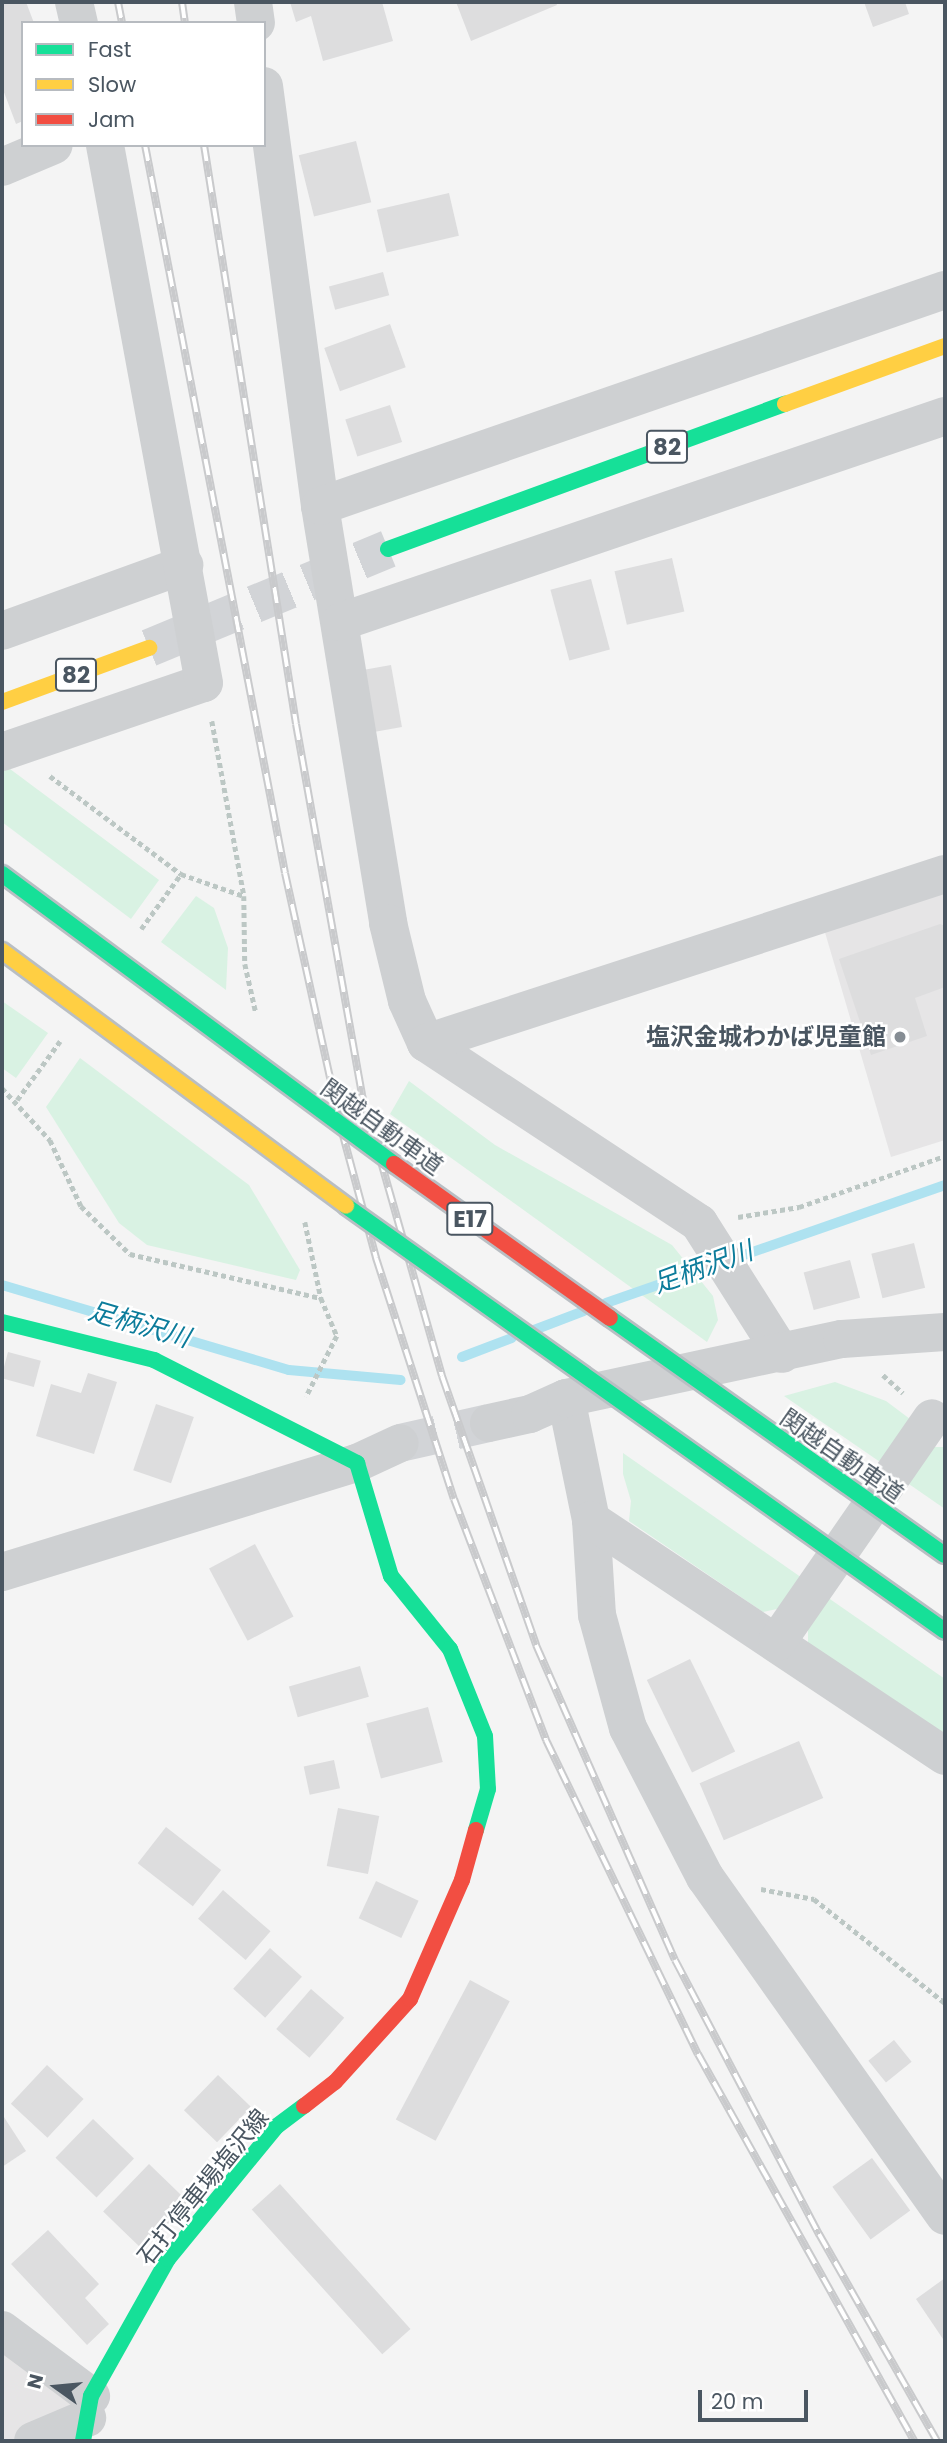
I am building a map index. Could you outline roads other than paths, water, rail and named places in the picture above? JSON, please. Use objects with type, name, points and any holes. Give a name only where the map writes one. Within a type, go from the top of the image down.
[{"type":"main road","name":"82","points":[[388,549],[945,346]]},
{"type":"main road","name":"82","points":[[2,702],[149,648]]},
{"type":"main road","name":"関越自動車道","points":[[2,874],[453,1207],[945,1555]]},
{"type":"main road","name":"E17","points":[[2,951],[436,1273],[945,1631]]},
{"type":"main road","points":[[2,1322],[154,1360],[357,1463]]},
{"type":"main road","name":"石打停車場塩沢線","points":[[87,2418],[168,2259],[277,2126],[335,2082],[410,1998],[463,1880],[488,1789],[485,1736],[450,1649],[391,1576],[357,1463]]},
{"type":"street","points":[[74,2],[79,21]]},
{"type":"street","points":[[253,2],[256,21]]},
{"type":"street","points":[[266,101],[320,506],[388,923],[407,1001],[426,1044],[702,1228],[782,1354]]},
{"type":"street","points":[[2,167],[49,147]]},
{"type":"street","points":[[6,746],[204,682],[105,147]]},
{"type":"street","points":[[320,506],[945,290]]},
{"type":"street","points":[[340,622],[945,416]]},
{"type":"street","points":[[2,631],[184,565]]},
{"type":"street","points":[[426,1044],[945,874]]},
{"type":"street","points":[[489,1423],[530,1414],[566,1398],[782,1354],[842,1339],[945,1332]]},
{"type":"street","points":[[566,1398],[591,1520],[597,1615],[628,1728],[705,1877],[945,2216]]},
{"type":"street","points":[[777,1642],[932,1418]]},
{"type":"street","points":[[2,1572],[357,1463],[400,1443]]},
{"type":"street","points":[[591,1520],[945,1756]]},
{"type":"street","points":[[2,2330],[87,2418],[33,2441]]},
{"type":"waterway","name":"足柄沢川","points":[[606,1303],[945,1185]]},
{"type":"waterway","name":"足柄沢川","points":[[2,1285],[289,1370],[401,1380]]},
{"type":"waterway","name":"足柄沢川","points":[[534,1330],[584,1311]]},
{"type":"waterway","name":"足柄沢川","points":[[462,1357],[512,1338]]},
{"type":"tunnel","points":[[149,648],[388,549]]},
{"type":"tunnel","points":[[400,1443],[489,1423]]},
{"type":"railway","points":[[118,2],[122,21]]},
{"type":"railway","points":[[182,2],[185,21]]},
{"type":"railway","points":[[145,147],[285,873],[341,1128],[376,1258],[454,1499],[546,1740],[698,2054],[914,2441]]},
{"type":"railway","points":[[204,147],[296,724],[362,1095],[442,1376],[536,1645],[675,1960],[819,2234],[937,2441]]},
{"type":"place","name":"塩沢金城わかば児童館","points":[[900,1037]]}]
